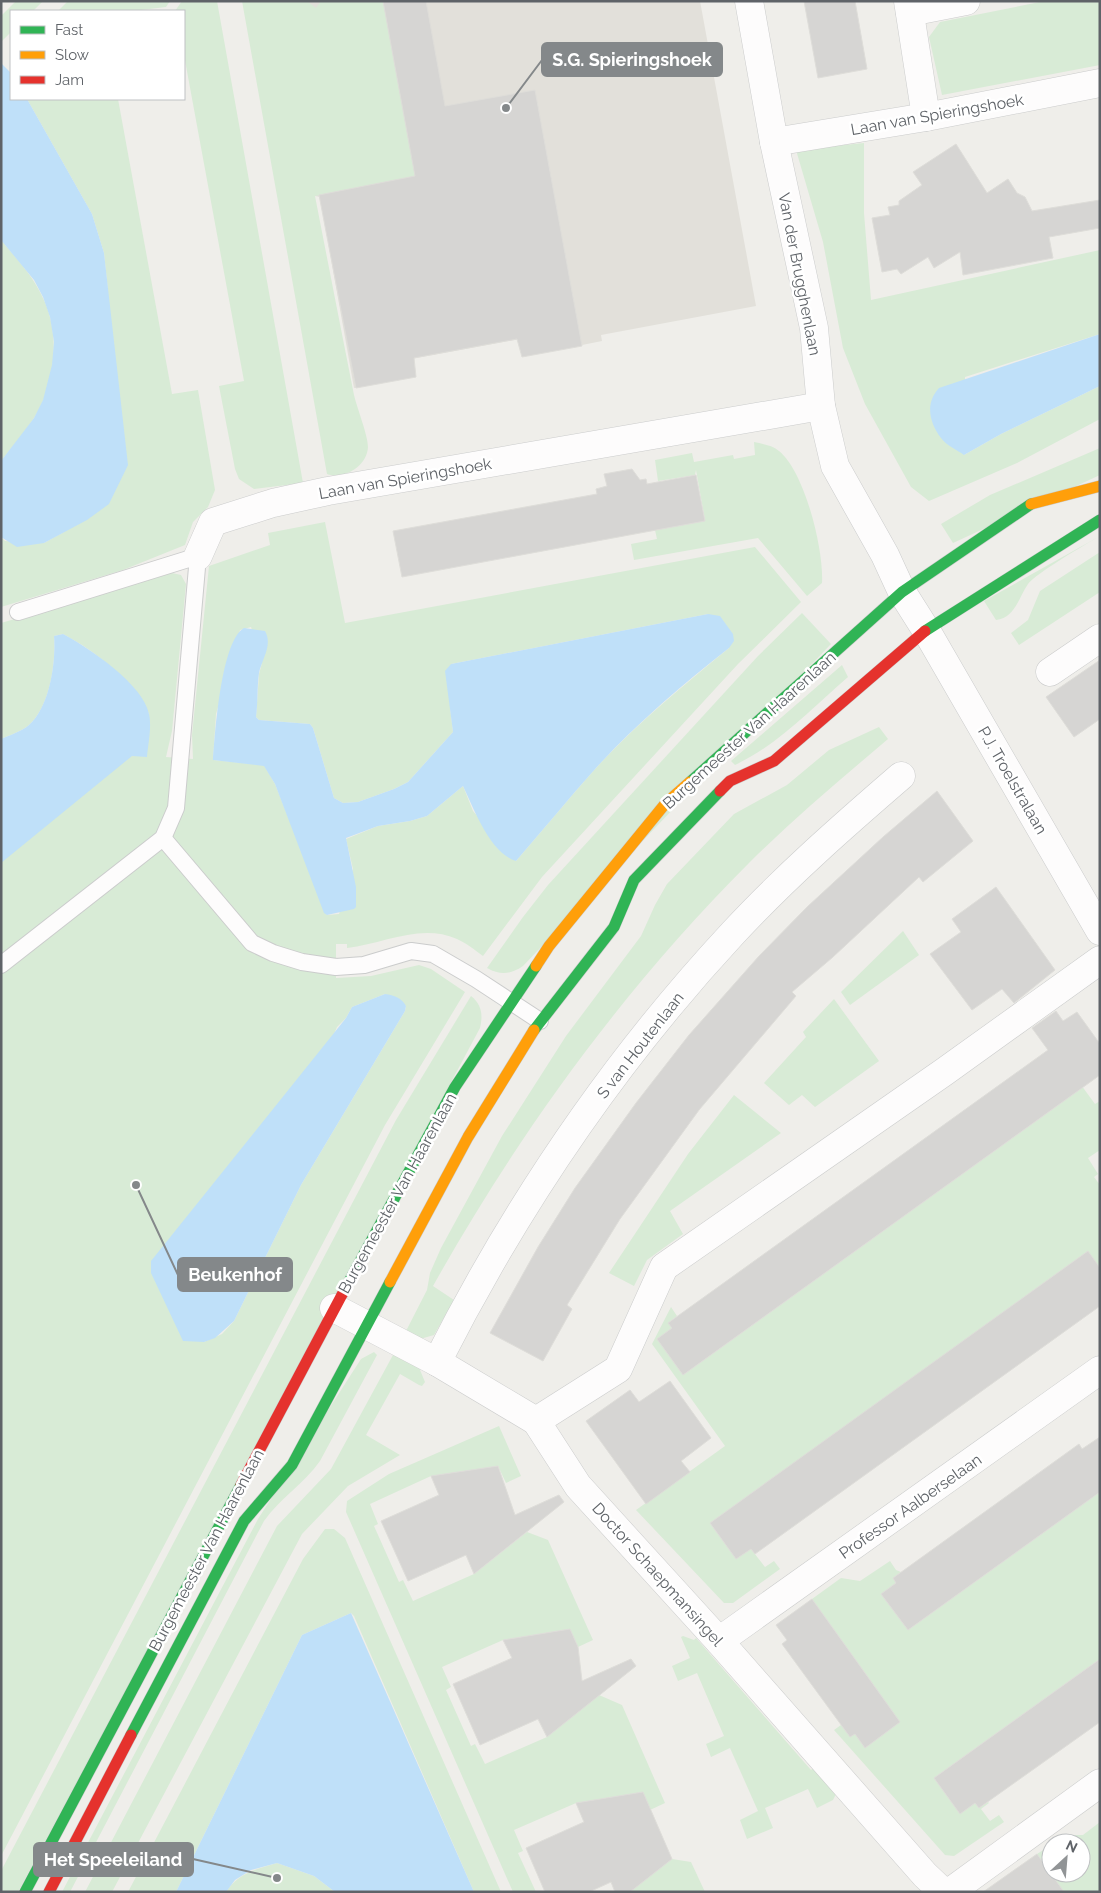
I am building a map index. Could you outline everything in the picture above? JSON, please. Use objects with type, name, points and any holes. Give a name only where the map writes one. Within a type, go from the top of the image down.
[{"type":"main road","name":"Burgemeester Van Haarenlaan","points":[[26,1892],[334,1308],[455,1088],[549,946],[665,804],[902,592],[1034,500],[1100,486]]},
{"type":"main road","name":"Burgemeester Van Haarenlaan","points":[[48,1892],[244,1521],[292,1465],[468,1137],[540,1021],[614,927],[634,880],[730,781],[774,761],[926,630],[1100,520]]},
{"type":"street","name":"Van der Brugghenlaan","points":[[749,1],[774,142],[814,328],[821,406],[835,466],[885,555],[902,592]]},
{"type":"street","points":[[926,118],[909,7],[966,1]]},
{"type":"street","name":"Laan van Spieringshoek","points":[[774,142],[926,118],[1100,83]]},
{"type":"street","name":"Laan van Spieringshoek","points":[[198,556],[213,522],[273,503],[398,479],[821,406]]},
{"type":"street","points":[[902,592],[926,630]]},
{"type":"street","name":"P.J. Troelstralaan","points":[[926,630],[1100,931]]},
{"type":"street","points":[[1050,672],[1100,638]]},
{"type":"street","name":"S van Houtenlaan","points":[[437,1362],[466,1305],[553,1159],[588,1110],[659,1020],[710,959],[817,848],[902,776]]},
{"type":"street","points":[[536,1421],[618,1369],[664,1267],[944,1072],[1100,960]]},
{"type":"street","name":"Doctor Schaepmansingel","points":[[334,1308],[437,1362],[536,1421],[578,1486],[719,1641],[918,1868],[943,1892]]},
{"type":"street","name":"Professor Aalberselaan","points":[[719,1641],[1100,1370]]},
{"type":"street","points":[[950,1892],[1100,1783]]},
{"type":"lane","points":[[1,965],[163,838],[176,808],[198,556],[18,612]]},
{"type":"lane","points":[[163,838],[252,943],[273,953],[302,962],[336,967],[364,965],[411,951],[434,954],[540,1021]]},
{"type":"shaded area","points":[[272,1],[700,1],[756,306],[601,335],[602,341],[522,357],[520,339],[411,359],[416,377],[354,388],[320,197],[315,196]]},
{"type":"green space","points":[[16,1],[43,1],[34,10],[10,10],[10,33],[1,42],[1,16]]},
{"type":"green space","points":[[68,1],[170,1],[166,7],[141,10],[59,10]]},
{"type":"green space","points":[[182,1],[217,1],[303,483],[254,489],[239,479],[235,469],[219,386],[244,381],[185,60],[185,10],[176,10]]},
{"type":"green space","points":[[242,1],[307,1],[316,8],[321,1],[383,1],[419,195],[378,184],[315,196],[354,395],[368,447],[367,454],[359,466],[340,475],[327,474]]},
{"type":"green space","points":[[1045,1],[1100,1],[1100,65],[942,95],[929,37],[940,22]]},
{"type":"green space","points":[[28,100],[118,100],[172,394],[198,390],[215,490],[208,507],[193,522],[185,545],[123,570],[1,607],[1,537],[5,541],[44,543],[64,532],[108,291],[104,253],[92,214]]},
{"type":"green space","points":[[864,143],[864,213],[871,300],[1100,250],[1100,334],[965,377],[964,455],[1001,434],[1100,386],[1100,419],[1017,463],[929,501],[911,487],[865,404],[843,348],[823,242],[796,150]]},
{"type":"green space","points":[[1,240],[38,288],[48,310],[54,342],[51,374],[41,404],[30,424],[1,461]]},
{"type":"green space","points":[[754,442],[770,446],[779,451],[797,476],[805,493],[816,532],[820,551],[822,583],[807,596],[758,538],[634,560],[631,544],[657,539],[655,530],[705,520],[696,470],[695,475],[658,481],[655,460],[692,453],[694,462],[733,455],[734,459],[755,455]]},
{"type":"green space","points":[[1100,448],[1100,475],[953,543],[941,524],[990,495]]},
{"type":"green space","points":[[325,522],[345,623],[755,547],[801,602],[738,664],[542,877],[483,956],[457,939],[429,933],[402,936],[347,948],[347,944],[336,944],[336,978],[371,976],[419,965],[431,969],[465,992],[385,1125],[1,1856],[1,827],[149,714],[132,689],[112,668],[89,649],[63,634],[54,636],[53,671],[47,696],[42,707],[29,725],[1,739],[1,623],[172,573],[181,575],[186,584],[172,731],[166,757],[193,759],[192,735],[209,566],[270,545],[268,533]],"holes":[[[708,614],[729,648],[627,736],[586,779],[516,861],[473,811],[463,786],[427,816],[378,826],[346,839],[353,869],[339,914],[327,915],[275,784],[264,765],[213,760],[216,714],[240,630],[251,627],[262,663],[259,674],[256,717],[259,720],[310,724],[313,728],[334,798],[343,803],[358,802],[408,782],[453,732],[450,707],[451,664]],[[385,994],[406,1006],[405,1011],[301,1185],[234,1321],[222,1334],[204,1342],[337,1027],[346,1018],[352,1007]]]},
{"type":"green space","points":[[1100,536],[1040,573],[1028,584],[1012,611],[1008,615],[996,620],[984,601]]},
{"type":"green space","points":[[1100,552],[1100,592],[1019,645],[1011,633],[1028,620],[1040,591]]},
{"type":"green space","points":[[802,613],[831,644],[523,966],[506,973],[487,968],[548,885],[758,656]]},
{"type":"green space","points":[[842,665],[848,677],[794,725],[751,757],[735,765],[731,761]]},
{"type":"green space","points":[[879,727],[888,739],[800,815],[749,863],[659,960],[617,1011],[538,1117],[466,1228],[433,1286],[454,1300],[434,1335],[420,1339],[406,1331],[427,1290],[430,1273],[441,1248],[502,1136],[566,1036],[641,936],[667,884],[734,814],[787,785],[829,750]]},
{"type":"green space","points":[[903,931],[919,955],[850,1005],[841,992]]},
{"type":"green space","points":[[471,996],[481,1010],[480,1028],[18,1892],[1,1892],[1,1871],[396,1120]]},
{"type":"green space","points":[[834,999],[879,1061],[815,1107],[802,1095],[789,1105],[764,1083],[806,1037],[803,1032]]},
{"type":"green space","points":[[1076,1078],[1095,1104],[1100,1101],[1100,1150],[1088,1158],[1098,1174],[1094,1177],[1100,1185],[1100,1268],[710,1523],[736,1559],[751,1549],[765,1567],[774,1561],[780,1569],[733,1603],[724,1603],[636,1510],[725,1446],[652,1344],[671,1307],[677,1316],[668,1323],[672,1328],[657,1339],[683,1375],[1061,1103]]},
{"type":"green space","points":[[734,1095],[781,1133],[670,1211],[683,1234],[647,1260],[634,1286],[609,1273],[688,1154]]},
{"type":"green space","points":[[374,1352],[377,1355],[320,1461],[264,1521],[70,1892],[62,1892],[258,1519],[361,1359]]},
{"type":"green space","points":[[393,1355],[422,1367],[420,1370],[425,1382],[422,1386],[400,1374],[366,1435],[400,1455],[348,1486],[302,1534],[112,1892],[85,1892],[277,1526],[331,1469]]},
{"type":"green space","points":[[499,1426],[521,1476],[506,1483],[498,1466],[431,1476],[370,1504],[378,1524],[374,1526],[399,1582],[403,1580],[413,1601],[474,1574],[527,1532],[548,1540],[593,1640],[578,1647],[570,1629],[503,1640],[442,1667],[451,1687],[446,1690],[471,1746],[475,1744],[485,1764],[547,1737],[599,1695],[622,1705],[665,1803],[650,1810],[643,1792],[576,1803],[514,1830],[523,1851],[518,1853],[536,1892],[513,1892],[346,1512],[347,1501],[389,1474]]},
{"type":"green space","points":[[1100,1492],[1100,1659],[934,1778],[960,1814],[975,1803],[979,1808],[988,1802],[981,1809],[990,1821],[999,1815],[1004,1822],[954,1856],[945,1855],[834,1730],[841,1725],[850,1737],[855,1734],[865,1748],[900,1722],[812,1599],[841,1578],[860,1581],[890,1561],[896,1570],[901,1572],[893,1578],[896,1583],[881,1594],[908,1630]]},
{"type":"green space","points":[[325,1529],[334,1529],[345,1538],[501,1892],[474,1892],[354,1616],[351,1613],[302,1635],[176,1892],[128,1892],[303,1559]]},
{"type":"green space","points":[[681,1637],[694,1640],[696,1638],[811,1770],[818,1764],[837,1792],[833,1800],[817,1808],[808,1789],[765,1808],[773,1828],[747,1839],[740,1820],[758,1811],[730,1748],[711,1757],[706,1744],[724,1736],[697,1673],[678,1681],[672,1666],[690,1658]]},
{"type":"green space","points":[[1100,1822],[1100,1892],[1064,1892],[1058,1883],[1091,1883],[1091,1833],[1086,1833]]},
{"type":"green space","points":[[1041,1851],[1041,1860],[1037,1854]]},
{"type":"green space","points":[[672,1859],[691,1862],[705,1892],[630,1892]]},
{"type":"green space","points":[[277,1863],[314,1876],[335,1892],[226,1892],[242,1876]]},
{"type":"water","points":[[1,63],[10,72],[10,100],[28,100],[92,214],[104,253],[128,465],[109,504],[87,520],[44,543],[17,547],[1,537],[1,461],[34,418],[43,400],[52,365],[54,342],[50,317],[43,297],[34,280],[1,240]]},
{"type":"water","points":[[1100,334],[1100,386],[1001,434],[964,455],[946,443],[937,432],[931,419],[930,406],[939,388]]},
{"type":"water","points":[[708,614],[720,616],[733,634],[734,641],[729,648],[643,720],[611,752],[516,861],[498,849],[491,840],[463,786],[427,816],[378,826],[346,838],[356,887],[356,907],[354,909],[327,915],[324,913],[275,784],[264,766],[213,760],[218,710],[225,668],[236,636],[244,628],[265,631],[268,641],[259,673],[256,717],[259,720],[310,724],[313,728],[334,798],[343,803],[358,802],[408,782],[453,732],[445,671],[451,664]]},
{"type":"water","points":[[63,634],[100,657],[137,691],[145,703],[150,719],[147,757],[132,756],[1,863],[1,739],[29,725],[42,707],[53,671],[54,636]]},
{"type":"water","points":[[385,994],[400,999],[406,1006],[405,1011],[301,1185],[234,1321],[215,1338],[204,1342],[183,1341],[151,1273],[151,1261],[346,1018],[352,1007]]},
{"type":"water","points":[[351,1613],[474,1892],[335,1892],[314,1876],[277,1863],[251,1870],[235,1880],[226,1892],[176,1892],[302,1635]]},
{"type":"building","points":[[383,1],[426,1],[445,106],[535,90],[582,346],[522,357],[517,339],[414,358],[416,377],[356,388],[319,195],[415,176]]},
{"type":"building","points":[[804,1],[855,1],[867,69],[818,78]]},
{"type":"building","points":[[956,144],[987,193],[1008,179],[1017,193],[1025,197],[1032,211],[1100,200],[1100,228],[1049,237],[1053,258],[963,275],[960,252],[934,268],[928,257],[901,274],[897,269],[882,272],[872,218],[890,215],[888,207],[899,205],[899,201],[922,185],[913,172]]},
{"type":"building","points":[[632,469],[640,480],[646,479],[647,484],[696,475],[705,521],[402,577],[393,531],[597,494],[596,489],[607,486],[604,474]]},
{"type":"building","points":[[1100,660],[1100,719],[1074,737],[1046,697]]},
{"type":"building","points":[[937,791],[973,841],[923,882],[919,877],[833,957],[792,992],[796,996],[699,1110],[620,1219],[567,1305],[572,1309],[543,1361],[490,1333],[538,1247],[575,1188],[636,1103],[689,1035],[759,956],[807,907],[883,837]]},
{"type":"building","points":[[996,887],[1055,970],[1014,1003],[1002,989],[972,1010],[930,954],[961,932],[952,919]]},
{"type":"building","points":[[1056,1011],[1063,1021],[1077,1012],[1100,1044],[1100,1075],[683,1375],[657,1339],[672,1328],[668,1323],[1048,1050],[1032,1028]]},
{"type":"building","points":[[1088,1251],[1100,1268],[1100,1306],[755,1554],[751,1549],[736,1559],[710,1523]]},
{"type":"building","points":[[670,1381],[711,1438],[681,1461],[690,1472],[646,1504],[586,1421],[630,1390],[639,1402]]},
{"type":"building","points":[[1100,1437],[1100,1492],[908,1630],[881,1594],[896,1583],[893,1578],[1079,1444],[1082,1449]]},
{"type":"building","points":[[498,1466],[515,1515],[559,1495],[564,1502],[474,1574],[466,1555],[408,1581],[381,1521],[439,1495],[431,1476]]},
{"type":"building","points":[[812,1599],[900,1722],[865,1748],[855,1734],[850,1737],[782,1644],[787,1640],[776,1625]]},
{"type":"building","points":[[570,1629],[578,1647],[582,1681],[631,1659],[636,1666],[547,1737],[538,1719],[480,1745],[453,1684],[512,1658],[503,1640]]},
{"type":"building","points":[[1100,1659],[1100,1722],[979,1808],[975,1803],[960,1814],[934,1778]]},
{"type":"building","points":[[643,1792],[672,1859],[630,1892],[615,1892],[611,1882],[589,1892],[545,1892],[526,1848],[584,1822],[576,1803]]},
{"type":"building","points":[[1037,1854],[1041,1860],[1041,1883],[1058,1883],[1064,1892],[983,1892]]},
{"type":"traffic: fast","points":[[690,782],[902,592],[1031,504]]},
{"type":"traffic: fast","points":[[925,631],[1100,520]]},
{"type":"traffic: fast","points":[[534,1030],[614,927],[634,880],[720,791]]},
{"type":"traffic: fast","points":[[345,1289],[455,1087],[536,966]]},
{"type":"traffic: fast","points":[[131,1735],[244,1521],[292,1465],[390,1282]]},
{"type":"traffic: fast","points":[[25,1892],[241,1485]]},
{"type":"traffic: slow","points":[[1031,504],[1100,486]]},
{"type":"traffic: slow","points":[[536,966],[549,946],[665,804],[690,782]]},
{"type":"traffic: slow","points":[[390,1282],[468,1137],[534,1030]]},
{"type":"traffic: jam","points":[[720,791],[730,781],[774,761],[925,631]]},
{"type":"traffic: jam","points":[[241,1485],[345,1289]]},
{"type":"traffic: jam","points":[[49,1892],[131,1735]]},
{"type":"place","name":"S.G. Spieringshoek","points":[[506,108]]},
{"type":"place","name":"Beukenhof","points":[[136,1185]]},
{"type":"place","name":"Het Speeleiland","points":[[277,1878]]}]
